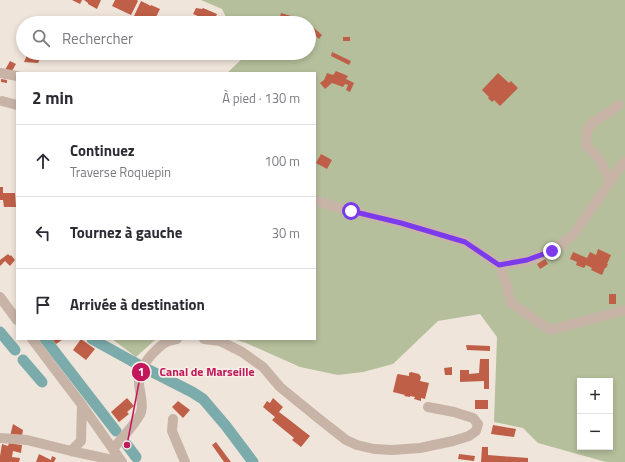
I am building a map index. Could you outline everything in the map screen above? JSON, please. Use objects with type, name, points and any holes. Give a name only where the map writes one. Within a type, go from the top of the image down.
[{"type":"street","points":[[0,73],[16,76]]},
{"type":"street","points":[[2,100],[16,105]]},
{"type":"street","points":[[610,181],[599,159],[588,146],[586,137],[588,128],[594,122],[619,105]]},
{"type":"street","points":[[499,265],[527,260],[552,251],[574,235],[610,181],[625,162]]},
{"type":"street","points":[[316,200],[465,242],[499,265],[506,282],[511,303],[550,330],[625,310]]},
{"type":"street","points":[[0,297],[16,319]]},
{"type":"street","points":[[33,340],[82,405],[122,462]]},
{"type":"street","points":[[113,448],[141,412],[142,400],[139,382],[140,373],[147,360],[164,343],[174,340]]},
{"type":"street","points":[[212,340],[220,341],[242,352],[263,367],[280,387],[346,440],[357,445],[374,449],[392,450],[420,448],[453,442],[469,436],[476,431],[478,424],[473,418],[454,412],[428,407]]},
{"type":"street","points":[[71,451],[81,441],[82,405]]},
{"type":"street","points":[[173,419],[172,431],[185,462]]},
{"type":"street","points":[[0,438],[27,440],[122,462]]},
{"type":"green space","points":[[201,0],[625,0],[625,462],[606,462],[538,443],[523,428],[494,422],[497,337],[480,314],[438,321],[393,364],[363,372],[338,375],[300,367],[236,340],[316,340],[316,72],[228,72],[241,60],[316,60],[316,16],[226,16],[222,9]]},
{"type":"green space","points":[[113,340],[155,340],[136,357]]},
{"type":"building","points":[[72,0],[82,0],[80,4]]},
{"type":"building","points":[[84,0],[101,0],[97,9]]},
{"type":"building","points":[[115,0],[138,1],[131,15],[112,6]]},
{"type":"building","points":[[141,1],[160,9],[156,16],[134,16]]},
{"type":"building","points":[[196,8],[203,8],[217,14],[216,16],[198,16],[193,14]]},
{"type":"building","points":[[281,13],[291,16],[280,16]]},
{"type":"building","points":[[316,30],[322,35],[319,39],[316,36]]},
{"type":"building","points":[[343,37],[350,37],[350,41],[343,41]]},
{"type":"building","points":[[332,52],[351,61],[349,65],[331,56]]},
{"type":"building","points":[[25,60],[40,60],[38,63],[24,62]]},
{"type":"building","points":[[10,61],[16,64],[12,71],[5,70]]},
{"type":"building","points":[[336,71],[348,76],[346,79],[354,83],[350,92],[346,90],[348,85],[345,84],[343,87],[332,83],[325,89],[320,83],[324,80],[327,73],[333,75]]},
{"type":"building","points":[[498,73],[509,83],[511,81],[518,88],[500,106],[494,100],[492,102],[482,90]]},
{"type":"building","points":[[1,79],[7,80],[7,83],[1,82]]},
{"type":"building","points":[[321,154],[332,160],[327,169],[316,163]]},
{"type":"building","points":[[0,187],[3,187],[3,193],[15,193],[16,207],[4,207],[3,200],[0,200]]},
{"type":"building","points":[[598,249],[611,255],[602,275],[591,270],[592,268],[586,265],[584,268],[576,265],[577,262],[570,259],[573,252],[587,258],[590,252],[596,255]]},
{"type":"building","points":[[8,254],[15,260],[10,266],[5,261],[0,266],[0,260]]},
{"type":"building","points":[[545,259],[548,264],[540,269],[537,264]]},
{"type":"building","points":[[609,294],[616,294],[616,304],[609,304]]},
{"type":"building","points":[[53,340],[62,340],[56,344]]},
{"type":"building","points":[[80,340],[95,349],[86,360],[73,350]]},
{"type":"building","points":[[466,345],[490,346],[490,351],[467,350]]},
{"type":"building","points":[[480,359],[489,359],[489,389],[484,389],[484,381],[460,382],[460,370],[469,370],[469,374],[479,373]]},
{"type":"building","points":[[452,367],[452,375],[445,375],[444,368]]},
{"type":"building","points":[[409,373],[419,374],[421,377],[420,381],[429,383],[425,399],[421,398],[421,401],[414,399],[415,397],[404,396],[405,395],[393,392],[397,375],[409,376]]},
{"type":"building","points":[[127,398],[134,406],[127,412],[129,414],[119,422],[111,412]]},
{"type":"building","points":[[273,398],[283,407],[279,412],[310,436],[301,447],[292,440],[294,438],[272,420],[275,417],[263,407],[267,401],[270,403]]},
{"type":"building","points":[[475,400],[488,400],[488,409],[475,409]]},
{"type":"building","points":[[178,401],[190,410],[183,418],[172,407]]},
{"type":"building","points":[[13,424],[23,430],[22,436],[10,436]]},
{"type":"building","points":[[493,425],[516,429],[514,437],[491,434]]},
{"type":"building","points":[[216,442],[231,462],[224,462],[212,445]]},
{"type":"building","points":[[9,443],[22,445],[21,453],[13,451],[12,457],[20,458],[19,462],[0,462],[2,444],[8,446]]},
{"type":"building","points":[[482,447],[488,447],[488,455],[528,458],[528,462],[481,462]]},
{"type":"building","points":[[39,454],[51,460],[52,456],[56,458],[54,462],[36,462]]},
{"type":"building","points":[[459,454],[475,456],[474,461],[458,459]]},
{"type":"waterway","points":[[0,332],[15,350]]},
{"type":"waterway","points":[[46,340],[116,431]]},
{"type":"waterway","points":[[94,340],[203,399],[226,426],[253,462]]},
{"type":"waterway","points":[[23,360],[42,382]]},
{"type":"waterway","points":[[127,445],[136,457]]},
{"type":"place","name":"Canal de Marseille","points":[[127,445]]},
{"type":"route","points":[[351,211],[384,218],[465,242],[499,265],[527,260],[552,251]]}]
